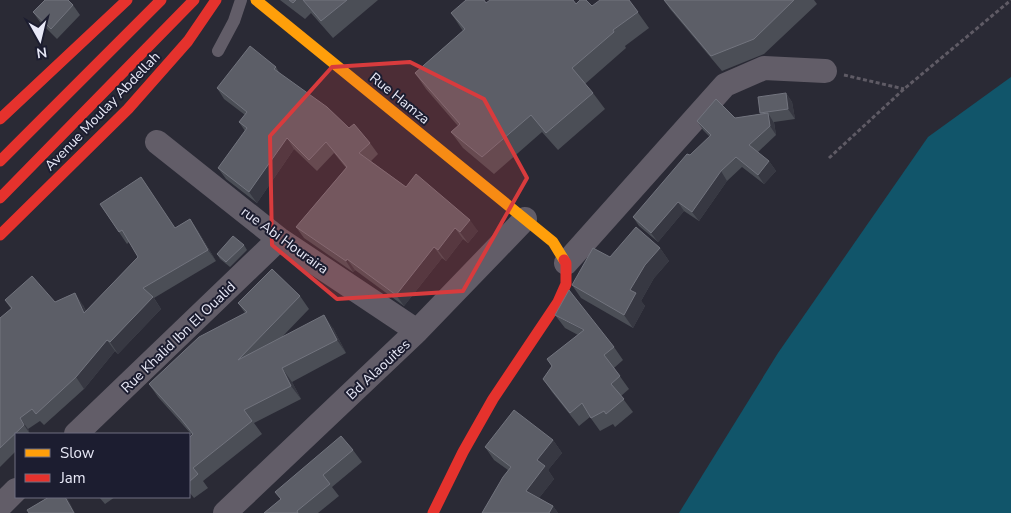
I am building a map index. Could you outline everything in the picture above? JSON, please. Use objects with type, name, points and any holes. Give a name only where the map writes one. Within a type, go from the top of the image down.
[{"type":"main road","points":[[0,119],[127,0]]},
{"type":"main road","points":[[0,160],[161,0]]},
{"type":"main road","name":"Avenue Moulay Abdellah","points":[[0,198],[194,0]]},
{"type":"main road","name":"Avenue Moulay Abdellah","points":[[0,235],[102,136],[149,87],[200,26],[216,0]]},
{"type":"main road","name":"Rue Hamza","points":[[256,0],[553,242],[566,263]]},
{"type":"main road","points":[[433,513],[462,452],[493,399],[558,302],[566,284],[566,263]]},
{"type":"street","points":[[566,263],[725,85],[764,68],[825,71]]},
{"type":"street","name":"rue Abi Houraira","points":[[157,142],[279,239],[417,332]]},
{"type":"street","name":"Bd Alaouites","points":[[225,513],[417,332],[525,219]]},
{"type":"street","name":"Rue Khalid Ibn El Oualid","points":[[77,433],[279,239]]},
{"type":"street","points":[[0,506],[15,491]]},
{"type":"lane","points":[[218,51],[234,21],[242,0]]},
{"type":"path","points":[[829,158],[904,89],[1011,0]]},
{"type":"path","points":[[825,71],[904,89]]},
{"type":"highlighted area","points":[[410,62],[484,99],[527,178],[463,291],[337,299],[272,245],[270,136],[332,67]]},
{"type":"water","points":[[1011,77],[1011,513],[679,513],[778,353],[928,137]]},
{"type":"building","points":[[45,0],[68,0],[73,5],[51,29],[33,12]]},
{"type":"building","points":[[303,0],[347,0],[321,21]]},
{"type":"building","points":[[466,0],[484,0],[486,3],[490,0],[573,0],[576,4],[580,0],[586,0],[592,6],[600,0],[629,0],[638,12],[613,30],[614,32],[572,68],[593,93],[546,133],[531,115],[482,157],[451,132],[460,124],[415,73],[465,29],[451,13]]},
{"type":"building","points":[[664,0],[794,0],[754,39],[711,56]]},
{"type":"building","points":[[250,46],[276,67],[274,69],[327,107],[349,128],[354,124],[370,143],[359,153],[406,187],[416,174],[470,220],[460,232],[455,228],[438,250],[434,247],[396,295],[347,259],[346,261],[296,227],[347,167],[326,142],[309,160],[287,138],[249,192],[218,168],[247,128],[239,122],[247,112],[217,88]]},
{"type":"building","points":[[786,93],[788,109],[760,113],[758,97]]},
{"type":"building","points":[[716,99],[735,118],[768,113],[770,126],[749,145],[769,161],[758,175],[736,157],[721,171],[692,212],[678,202],[651,233],[633,217],[687,154],[690,155],[711,135],[697,121]]},
{"type":"building","points":[[141,177],[175,228],[190,219],[208,250],[143,288],[153,297],[110,342],[107,340],[76,377],[36,414],[32,409],[20,418],[24,425],[0,448],[0,318],[12,308],[5,300],[32,276],[55,302],[75,293],[84,313],[138,257],[122,230],[119,232],[100,204]]},
{"type":"building","points":[[636,227],[660,248],[645,265],[630,290],[636,293],[624,315],[572,285],[593,248],[610,257]]},
{"type":"building","points":[[233,236],[244,245],[226,262],[217,254]]},
{"type":"building","points":[[272,269],[300,296],[238,360],[324,315],[337,340],[282,368],[291,386],[244,410],[252,421],[193,468],[198,474],[190,481],[190,437],[193,434],[149,384],[199,337],[247,312],[238,303]]},
{"type":"building","points":[[569,290],[614,347],[604,355],[620,376],[611,384],[624,399],[606,414],[604,411],[591,418],[582,403],[570,413],[543,379],[552,366],[547,359],[584,330],[555,315]]},
{"type":"building","points":[[514,410],[553,440],[537,460],[545,466],[526,491],[553,506],[549,513],[482,513],[511,467],[485,447]]},
{"type":"building","points":[[341,436],[353,450],[323,475],[330,484],[297,511],[298,513],[264,513],[281,499],[275,492]]},
{"type":"building","points":[[47,498],[66,498],[74,513],[29,513],[27,510]]},
{"type":"traffic: slow","points":[[256,0],[553,242],[564,260]]},
{"type":"traffic: jam","points":[[0,119],[127,0]]},
{"type":"traffic: jam","points":[[0,161],[161,0]]},
{"type":"traffic: jam","points":[[0,198],[194,0]]},
{"type":"traffic: jam","points":[[0,235],[128,109],[188,41],[216,0]]},
{"type":"traffic: jam","points":[[433,513],[463,452],[493,399],[558,302],[566,284],[566,263],[564,260]]}]
